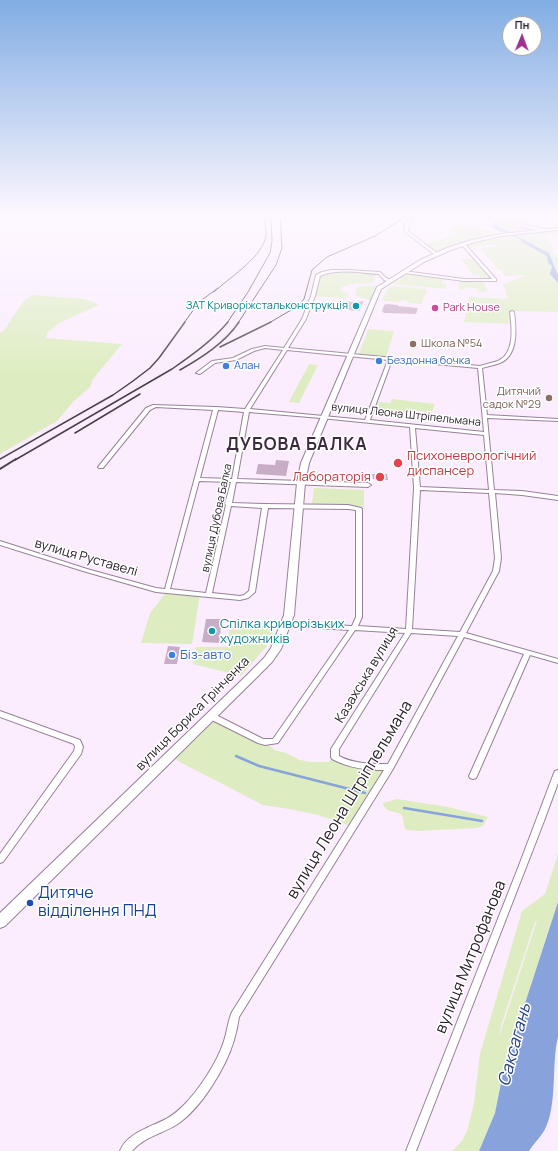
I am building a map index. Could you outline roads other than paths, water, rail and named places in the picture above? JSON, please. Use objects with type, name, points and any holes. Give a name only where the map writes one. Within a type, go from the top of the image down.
[{"type":"street","name":"вулиця Бориса Грінченка","points":[[0,922],[268,660],[281,638],[286,624],[292,594],[301,483],[308,453],[376,292],[379,288],[410,269]]},
{"type":"street","points":[[404,272],[464,280],[495,280],[485,269]]},
{"type":"street","name":"вулиця Дубова Балка","points":[[210,595],[247,410],[304,319],[313,296],[319,274],[333,271],[380,273],[385,279],[390,281]]},
{"type":"street","points":[[198,373],[214,362],[234,359],[257,348],[286,348],[480,368],[488,363],[499,362],[505,358],[508,353],[514,335],[512,312]]},
{"type":"street","points":[[367,421],[390,359]]},
{"type":"street","name":"вулиця Леона Штріппельмана","points":[[125,1151],[140,1136],[172,1122],[192,1106],[212,1076],[228,1043],[235,1015],[249,990],[278,947],[390,767],[498,565],[480,368]]},
{"type":"street","name":"вулиця Леона Штріпельмана","points":[[101,467],[151,407],[165,406],[216,408],[324,416],[486,434]]},
{"type":"street","points":[[167,591],[198,480],[216,408]]},
{"type":"street","points":[[485,416],[558,420]]},
{"type":"street","name":"Казахська вулиця","points":[[390,767],[359,766],[343,763],[336,758],[336,749],[409,631],[417,488],[412,426]]},
{"type":"street","points":[[198,480],[368,485]]},
{"type":"street","points":[[417,488],[536,494],[558,498]]},
{"type":"street","points":[[211,716],[261,741],[275,741],[353,628],[359,617],[359,509],[348,507],[228,504]]},
{"type":"street","name":"вулиця Руставелі","points":[[0,543],[106,577],[167,591],[240,598],[246,597],[251,593],[265,508],[263,506]]},
{"type":"street","points":[[286,624],[462,634],[558,661]]},
{"type":"street","points":[[473,776],[528,652]]},
{"type":"street","points":[[0,714],[77,742],[79,747],[78,752],[0,860]]},
{"type":"street","name":"вулиця Митрофанова","points":[[411,1151],[458,1027],[522,870],[558,773]]},
{"type":"water","points":[[551,269],[555,269],[558,275],[558,283],[550,274]]},
{"type":"water","name":"Саксагань","points":[[558,902],[558,1037],[553,1098],[548,1121],[544,1131],[529,1151],[479,1151],[495,1113],[504,1068]]},
{"type":"waterway","points":[[236,756],[259,766],[365,793]]},
{"type":"waterway","points":[[404,808],[482,821]]},
{"type":"railway","points":[[214,292],[241,269]]},
{"type":"railway","points":[[227,323],[248,292],[261,269]]},
{"type":"railway","points":[[238,323],[274,269]]},
{"type":"railway","points":[[269,323],[298,306],[304,299],[313,269]]},
{"type":"railway","points":[[184,323],[199,302],[218,288]]},
{"type":"railway","points":[[0,459],[113,395],[133,381],[150,368],[159,358],[185,322]]},
{"type":"railway","points":[[15,460],[172,369],[209,342],[228,322]]},
{"type":"railway","points":[[180,370],[220,343],[239,322]]},
{"type":"railway","points":[[220,347],[269,323]]},
{"type":"railway","points":[[75,433],[140,394]]},
{"type":"railway","points":[[0,469],[16,459]]},
{"type":"place","name":"ЗАТ Криворіжстальконструкція","points":[[356,306]]},
{"type":"place","name":"Park House","points":[[435,308]]},
{"type":"place","name":"Школа №54","points":[[413,344]]},
{"type":"place","name":"Бездонна бочка","points":[[379,361]]},
{"type":"place","name":"Алан","points":[[226,366]]},
{"type":"place","name":"Дитячий садок №29","points":[[549,398]]},
{"type":"place","name":"Психоневрологічний диспансер","points":[[398,463]]},
{"type":"place","name":"Лабораторія","points":[[380,477]]},
{"type":"place","name":"Спілка криворізьких художників","points":[[212,631]]},
{"type":"place","name":"Біз-авто","points":[[172,655]]},
{"type":"place","name":"Дитяче відділення ПНД","points":[[30,903]]},
{"type":"district","name":"ДУБОВА БАЛКА","points":[[297,445]]}]
